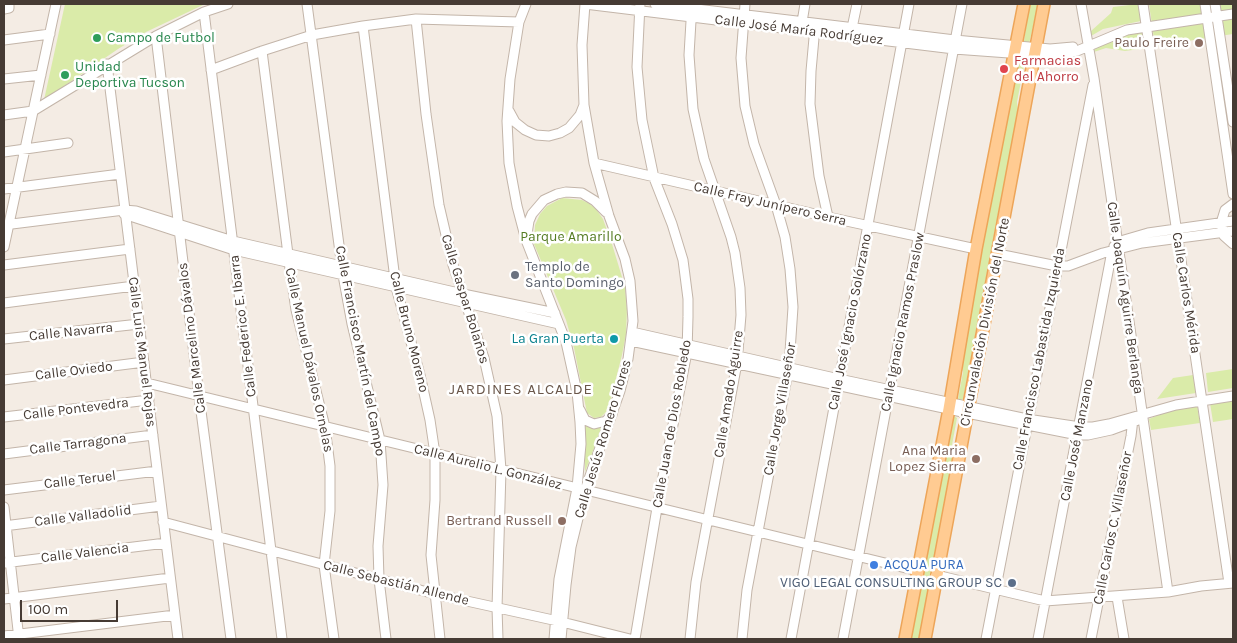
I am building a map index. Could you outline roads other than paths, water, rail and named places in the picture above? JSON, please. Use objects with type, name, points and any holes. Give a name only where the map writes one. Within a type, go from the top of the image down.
[{"type":"main road","name":"Circunvalación División del Norte","points":[[905,639],[950,406],[976,249],[1024,4]]},
{"type":"main road","name":"Circunvalación División del Norte","points":[[925,639],[1044,4]]},
{"type":"street","points":[[4,10],[9,8],[9,4]]},
{"type":"street","points":[[4,247],[6,225],[17,187],[56,4]]},
{"type":"street","points":[[4,115],[33,112],[107,64],[156,36],[204,12],[228,4]]},
{"type":"street","name":"Calle Francisco Martín del Campo","points":[[307,4],[342,271],[352,324],[380,440],[383,485],[378,546],[379,579],[386,639]]},
{"type":"street","points":[[526,4],[512,58],[508,101],[507,136],[509,163],[526,240],[559,324],[572,366],[579,408],[581,489],[563,551],[558,621],[554,639]]},
{"type":"street","name":"Calle José María Rodríguez","points":[[585,4],[692,10]]},
{"type":"street","name":"Calle Jesús Romero Flores","points":[[581,489],[613,415],[624,375],[631,336],[633,306],[625,259],[609,216],[594,164],[584,105],[582,45],[585,4]]},
{"type":"street","name":"Calle José María Rodríguez","points":[[655,4],[814,33],[903,38],[1035,52],[1088,45],[1127,30],[1146,26],[1233,14]]},
{"type":"street","name":"Calle Jorge Villaseñor","points":[[742,639],[743,616],[788,371],[793,323],[792,286],[788,254],[776,205],[754,144],[746,112],[742,73],[745,4]]},
{"type":"street","points":[[802,22],[806,4]]},
{"type":"street","points":[[852,28],[857,4]]},
{"type":"street","name":"Calle José Ignacio Solórzano","points":[[791,639],[908,4]]},
{"type":"street","name":"Calle Ignacio Ramos Praslow","points":[[843,639],[860,557],[962,4]]},
{"type":"street","name":"Calle Joaquín Aguirre Berlanga","points":[[1081,4],[1094,78],[1113,249],[1168,592]]},
{"type":"street","name":"Calle Carlos Mérida","points":[[1143,4],[1231,583]]},
{"type":"street","points":[[1205,4],[1212,17],[1233,122]]},
{"type":"street","points":[[1215,4],[1212,17],[1233,194]]},
{"type":"street","name":"Calle Juan de Dios Robledo","points":[[635,639],[687,349],[688,299],[682,260],[672,224],[654,178],[642,120],[637,67],[640,7]]},
{"type":"street","name":"Calle Amado Aguirre","points":[[690,639],[696,582],[737,360],[741,316],[738,271],[731,236],[704,159],[693,109],[689,55],[692,10]]},
{"type":"street","name":"Calle Federico E. Ibarra","points":[[204,12],[282,639]]},
{"type":"street","name":"Calle José María Rodríguez","points":[[743,19],[815,23],[903,38]]},
{"type":"street","points":[[212,70],[312,35],[363,26],[416,20],[520,22]]},
{"type":"street","name":"Calle Gaspar Bolaños","points":[[416,20],[426,114],[439,204],[453,265],[484,358],[497,416],[501,470],[497,608],[498,639]]},
{"type":"street","points":[[815,23],[810,104],[819,176],[828,218]]},
{"type":"street","name":"Calle Bruno Moreno","points":[[363,26],[395,283],[420,374],[435,454],[435,500],[431,555],[440,639]]},
{"type":"street","points":[[4,40],[50,34]]},
{"type":"street","name":"Calle Marcelino Dávalos","points":[[156,36],[199,396],[231,639]]},
{"type":"street","name":"Calle Manuel Dávalos Ornelas","points":[[262,51],[288,257],[300,329],[325,427],[330,466],[330,511],[324,565],[334,639]]},
{"type":"street","name":"Calle Luis Manuel Rojas","points":[[107,64],[178,639]]},
{"type":"street","points":[[4,80],[41,75]]},
{"type":"street","name":"Calle Francisco Labastida Izquierda","points":[[986,639],[1094,78]]},
{"type":"street","points":[[508,101],[510,116],[514,122],[531,133],[543,136],[554,135],[569,128],[580,116],[584,105]]},
{"type":"street","points":[[4,152],[68,143]]},
{"type":"street","name":"Calle Fray Junípero Serra","points":[[594,164],[828,218],[976,249]]},
{"type":"street","points":[[4,189],[120,174]]},
{"type":"street","points":[[526,240],[532,214],[544,200],[557,194],[574,192],[589,196],[609,216]]},
{"type":"street","points":[[1233,204],[1226,210],[1222,228],[1228,240],[1233,244]]},
{"type":"street","points":[[6,225],[111,212],[125,212],[233,245],[342,271],[464,298],[555,313]]},
{"type":"street","points":[[1222,228],[1233,221]]},
{"type":"street","points":[[998,254],[1057,266],[1068,266],[1113,249],[1177,233],[1222,228],[1233,231]]},
{"type":"street","points":[[4,264],[130,249]]},
{"type":"street","name":"Calle José Manzano","points":[[1038,639],[1113,249]]},
{"type":"street","points":[[4,303],[134,286]]},
{"type":"street","points":[[464,298],[559,324]]},
{"type":"street","name":"Calle Navarra","points":[[4,339],[139,324]]},
{"type":"street","points":[[631,336],[968,410],[1079,431],[1088,435],[1111,430],[1140,417],[1176,405],[1233,396]]},
{"type":"street","name":"Calle Oviedo","points":[[4,380],[144,362]]},
{"type":"street","name":"Calle Aurelio L. González","points":[[146,383],[918,571]]},
{"type":"street","name":"Calle Pontevedra","points":[[4,418],[148,400]]},
{"type":"street","points":[[579,408],[585,420],[594,424],[606,421],[613,415]]},
{"type":"street","name":"Calle Carlos C. Villaseñor","points":[[1091,639],[1140,417]]},
{"type":"street","name":"Calle Tarragona","points":[[4,454],[153,435]]},
{"type":"street","name":"Calle Teruel","points":[[4,490],[157,471]]},
{"type":"street","name":"Calle Valladolid","points":[[5,526],[161,506]]},
{"type":"street","points":[[4,507],[7,563],[19,637]]},
{"type":"street","name":"Calle Sebastián Allende","points":[[163,522],[434,594],[630,639]]},
{"type":"street","name":"Calle Valencia","points":[[7,563],[166,543]]},
{"type":"street","points":[[936,575],[1045,601],[1117,597],[1231,583]]},
{"type":"street","points":[[4,599],[170,578]]},
{"type":"street","points":[[1117,597],[1124,639]]},
{"type":"street","points":[[4,636],[19,637],[175,615]]},
{"type":"street","points":[[558,621],[561,639]]},
{"type":"place","name":"Campo de Futbol","points":[[97,38]]},
{"type":"place","name":"Paulo Freire","points":[[1199,43]]},
{"type":"place","name":"Farmacias del Ahorro","points":[[1004,69]]},
{"type":"place","name":"Unidad Deportiva Tucson","points":[[65,75]]},
{"type":"place","name":"Templo de Santo Domingo","points":[[515,275]]},
{"type":"place","name":"La Gran Puerta","points":[[614,339]]},
{"type":"place","name":"Ana Maria Lopez Sierra","points":[[976,459]]},
{"type":"place","name":"Bertrand Russell","points":[[562,521]]},
{"type":"place","name":"ACQUA PURA","points":[[874,565]]},
{"type":"place","name":"VIGO LEGAL CONSULTING GROUP SC","points":[[1012,583]]},
{"type":"district","name":"JARDINES ALCALDE","points":[[521,390]]},
{"type":"park label","name":"Parque Amarillo","points":[[571,237]]}]
